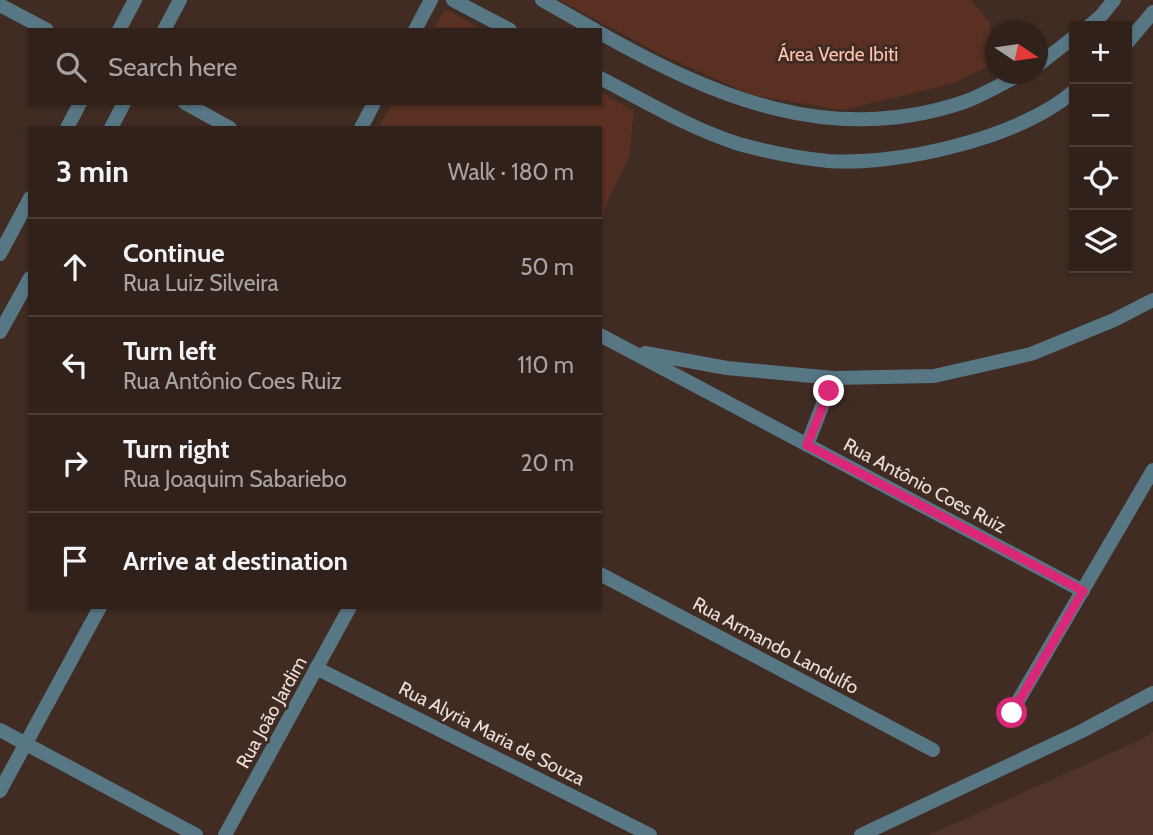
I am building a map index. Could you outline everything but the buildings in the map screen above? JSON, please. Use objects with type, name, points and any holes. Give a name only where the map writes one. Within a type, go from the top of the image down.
[{"type":"street","points":[[120,28],[135,0]]},
{"type":"street","points":[[165,28],[180,0]]},
{"type":"street","points":[[416,28],[431,0]]},
{"type":"street","points":[[453,0],[506,28]]},
{"type":"street","points":[[542,0],[591,28]]},
{"type":"street","points":[[1095,21],[1114,0]]},
{"type":"street","points":[[0,5],[43,28]]},
{"type":"street","points":[[1132,37],[1153,12]]},
{"type":"street","points":[[602,34],[699,84],[733,98],[788,112],[841,120],[883,120],[918,115],[967,101],[1001,84]]},
{"type":"street","points":[[1048,57],[1069,41]]},
{"type":"street","points":[[602,79],[670,115],[738,143],[785,155],[830,161],[878,159],[961,145],[1018,125],[1069,96]]},
{"type":"street","points":[[68,126],[79,105]]},
{"type":"street","points":[[112,126],[123,105]]},
{"type":"street","points":[[189,105],[226,126]]},
{"type":"street","points":[[362,126],[373,105]]},
{"type":"street","points":[[0,254],[28,202]]},
{"type":"street","points":[[0,332],[28,282]]},
{"type":"street","points":[[630,351],[727,368],[833,379],[934,376],[1031,354],[1114,320],[1153,300]]},
{"type":"street","name":"Rua Antônio Coes Ruiz","points":[[602,336],[1083,591]]},
{"type":"street","points":[[807,445],[833,379]]},
{"type":"street","points":[[1012,713],[1153,470]]},
{"type":"street","name":"Rua Armando Landulfo","points":[[602,575],[933,750]]},
{"type":"street","points":[[0,791],[99,609]]},
{"type":"street","name":"Rua João Jardim","points":[[225,835],[349,609]]},
{"type":"street","name":"Rua Alyria Maria de Souza","points":[[316,668],[650,835]]},
{"type":"street","points":[[861,835],[1082,732],[1153,693]]},
{"type":"street","points":[[0,730],[196,835]]},
{"type":"shaded area","points":[[1153,732],[1153,835],[929,835],[1142,739]]},
{"type":"green space","name":"Área Verde Ibiti","points":[[559,0],[971,0],[988,21],[985,21],[985,67],[951,84],[843,110],[751,95],[658,53]]},
{"type":"green space","points":[[445,9],[479,28],[434,28]]},
{"type":"green space","points":[[602,93],[634,111],[629,157],[602,218],[602,126],[379,126],[391,105],[602,105]]},
{"type":"route","points":[[829,391],[807,445],[1083,591],[1012,713]]}]
